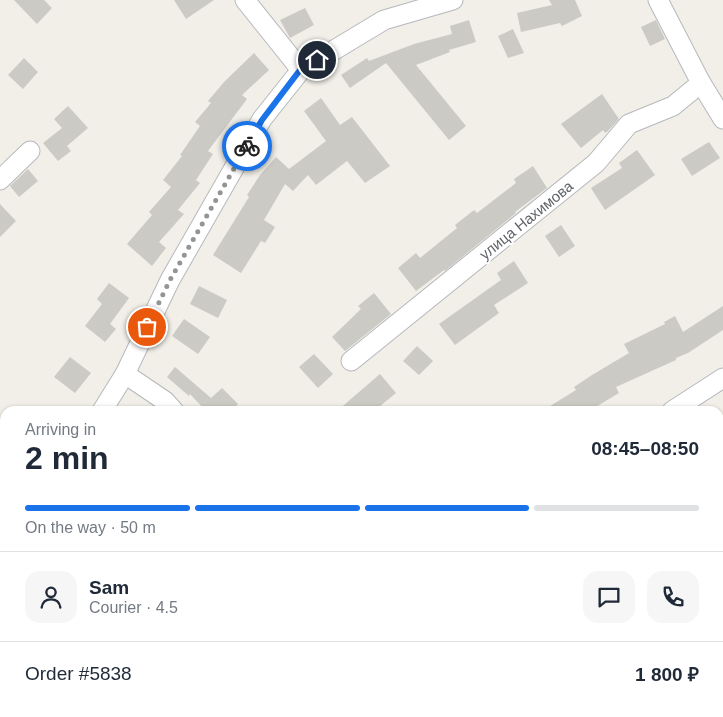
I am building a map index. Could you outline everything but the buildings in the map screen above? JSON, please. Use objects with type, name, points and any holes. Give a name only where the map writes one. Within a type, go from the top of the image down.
[{"type":"street","points":[[245,0],[300,70]]},
{"type":"street","points":[[105,406],[125,374],[170,280],[262,120],[300,70],[384,20],[453,0]]},
{"type":"street","points":[[658,0],[701,83],[723,119]]},
{"type":"street","name":"улица Нахимова","points":[[351,361],[596,163],[629,124],[673,106],[701,83]]},
{"type":"street","points":[[0,180],[30,151]]},
{"type":"street","points":[[125,374],[170,406]]},
{"type":"street","points":[[680,406],[723,378]]},
{"type":"way so far","points":[[147,327],[170,280],[247,146]]},
{"type":"route","points":[[247,146],[262,120],[300,70],[317,60]]}]
